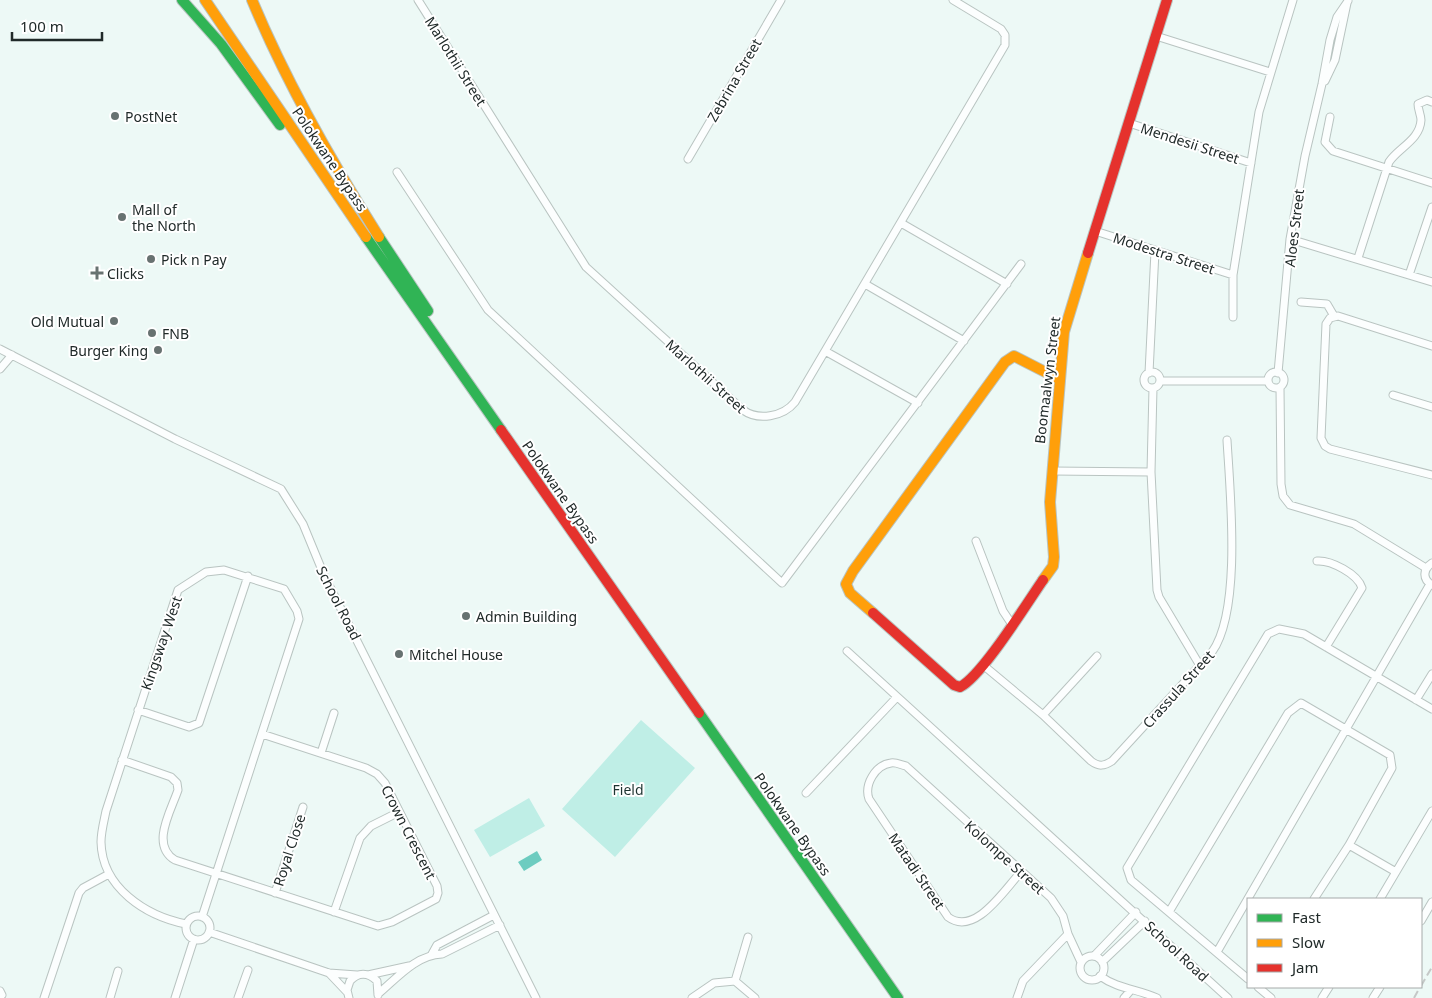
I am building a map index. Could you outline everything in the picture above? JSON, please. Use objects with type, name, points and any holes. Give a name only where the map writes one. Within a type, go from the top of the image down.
[{"type":"main road","points":[[182,0],[221,44],[400,286]]},
{"type":"main road","name":"Polokwane Bypass","points":[[205,0],[400,286],[898,998]]},
{"type":"main road","points":[[252,0],[292,90],[340,173],[446,338],[450,356]]},
{"type":"main road","name":"Boomaalwyn Street","points":[[1059,379],[1014,356],[1005,362],[852,572],[846,584],[850,593],[954,685],[960,687],[966,684],[983,665],[1053,566],[1050,502],[1059,379],[1067,317],[1167,0]]},
{"type":"street","name":"Marlothii Street","points":[[419,0],[586,267],[743,410],[749,415],[761,416],[780,414],[788,410],[865,284],[1005,41],[1003,31],[998,26],[953,0]]},
{"type":"street","name":"Zebrina Street","points":[[688,159],[781,0]]},
{"type":"street","points":[[1233,317],[1233,276],[1259,112],[1292,0]]},
{"type":"street","name":"Aloes Street","points":[[1278,373],[1290,239],[1305,156],[1330,40],[1337,17],[1348,0]]},
{"type":"street","points":[[1156,36],[1270,72]]},
{"type":"street","points":[[1358,258],[1388,168],[1394,155],[1407,145],[1418,128],[1421,120],[1418,104],[1427,100],[1432,102]]},
{"type":"street","points":[[1330,117],[1325,142],[1328,148],[1432,183]]},
{"type":"street","name":"Mendesii Street","points":[[1129,123],[1251,163]]},
{"type":"street","points":[[397,172],[488,310],[782,583],[1022,264]]},
{"type":"street","points":[[1409,275],[1432,207]]},
{"type":"street","points":[[900,223],[1007,284]]},
{"type":"street","name":"Modestra Street","points":[[1094,231],[1233,276]]},
{"type":"street","points":[[1290,239],[1358,258],[1432,282]]},
{"type":"street","points":[[1153,388],[1145,383],[1146,376],[1149,373],[1155,252]]},
{"type":"street","points":[[865,284],[964,341]]},
{"type":"street","points":[[1301,302],[1327,304],[1332,317]]},
{"type":"street","points":[[1332,317],[1432,346]]},
{"type":"street","points":[[1332,317],[1326,324],[1322,442],[1330,449],[1432,475]]},
{"type":"street","points":[[825,351],[918,403]]},
{"type":"street","name":"School Road","points":[[1,352],[12,355],[175,439],[281,489],[303,524],[324,576],[536,998]]},
{"type":"street","points":[[0,369],[12,355]]},
{"type":"street","points":[[1149,373],[1156,374],[1160,380]]},
{"type":"street","points":[[1268,381],[1271,374],[1278,373],[1284,380],[1280,387],[1281,484],[1286,502],[1290,505],[1354,524],[1426,568]]},
{"type":"street","points":[[1160,380],[1268,381]]},
{"type":"street","points":[[1153,388],[1158,385],[1160,380]]},
{"type":"street","points":[[1268,381],[1272,387],[1280,387]]},
{"type":"street","points":[[1153,388],[1151,472],[1159,597],[1199,664]]},
{"type":"street","points":[[1393,395],[1432,407]]},
{"type":"street","name":"Crassula Street","points":[[983,665],[1043,715],[1097,766],[1105,766],[1112,761],[1220,641],[1225,624],[1232,537],[1227,440]]},
{"type":"street","points":[[1052,471],[1151,472]]},
{"type":"street","points":[[976,541],[1003,611],[1011,624]]},
{"type":"street","points":[[1317,561],[1324,560],[1331,563],[1356,578],[1362,588],[1326,647]]},
{"type":"street","points":[[1250,898],[1431,584],[1424,574],[1426,568],[1432,563]]},
{"type":"street","name":"Kingsway West","points":[[186,924],[160,917],[128,898],[110,874],[102,850],[102,832],[106,811],[122,760],[178,590],[195,578],[215,570],[224,570],[248,576],[284,589],[298,611],[299,619],[202,917]]},
{"type":"street","points":[[138,710],[189,727],[199,723],[248,576]]},
{"type":"street","points":[[1247,978],[1131,880],[1127,868],[1268,634],[1279,629],[1294,631],[1326,647],[1432,709]]},
{"type":"street","name":"School Road","points":[[847,651],[1070,856],[1136,912],[1228,998]]},
{"type":"street","points":[[1043,715],[1097,656]]},
{"type":"street","points":[[1416,700],[1432,674]]},
{"type":"street","points":[[806,793],[897,697]]},
{"type":"street","points":[[1169,912],[1292,708],[1304,703],[1390,755],[1392,762],[1392,768],[1348,845],[1315,898]]},
{"type":"street","points":[[321,753],[334,713]]},
{"type":"street","name":"Crown Crescent","points":[[122,760],[175,779],[178,790],[164,834],[164,850],[175,860],[382,926],[436,899],[438,893],[436,886],[385,783],[377,774],[262,734]]},
{"type":"street","name":"Matadi Street","points":[[906,766],[893,762],[884,765],[869,780],[866,790],[869,799],[948,917],[955,922],[963,923],[974,919],[983,913],[1020,872]]},
{"type":"street","name":"Kolompe Street","points":[[906,766],[1020,872],[1051,898],[1063,916],[1068,934],[1081,962]]},
{"type":"street","name":"Royal Close","points":[[275,893],[303,807]]},
{"type":"street","points":[[1381,898],[1432,811]]},
{"type":"street","points":[[334,912],[360,838],[371,826],[399,812]]},
{"type":"street","points":[[1348,845],[1396,872]]},
{"type":"street","points":[[44,998],[79,893],[82,888],[110,874]]},
{"type":"street","points":[[1422,919],[1432,902]]},
{"type":"street","points":[[1217,952],[1247,903]]},
{"type":"street","points":[[1094,956],[1102,962],[1103,970],[1100,976],[1092,979],[1084,977],[1080,970],[1081,962],[1086,957],[1094,956],[1136,912]]},
{"type":"street","points":[[432,954],[437,945],[494,915]]},
{"type":"street","points":[[192,917],[202,917],[208,923],[209,932],[204,938],[194,939],[188,935],[186,924],[192,917]]},
{"type":"street","points":[[1102,962],[1145,921]]},
{"type":"street","points":[[378,996],[412,965],[432,954],[442,954],[500,925]]},
{"type":"street","points":[[209,932],[329,973],[367,975],[412,965]]},
{"type":"street","points":[[1017,998],[1023,981],[1068,934]]},
{"type":"street","points":[[735,981],[748,937]]},
{"type":"street","points":[[175,998],[194,939]]},
{"type":"street","points":[[238,998],[248,970]]},
{"type":"street","points":[[110,998],[118,971]]},
{"type":"street","points":[[329,973],[348,995]]},
{"type":"street","points":[[348,995],[350,981],[357,975]]},
{"type":"street","points":[[367,975],[376,981],[378,996]]},
{"type":"street","points":[[1100,976],[1131,990],[1143,991],[1157,998]]},
{"type":"street","points":[[692,998],[714,983],[735,981],[755,998]]},
{"type":"street","points":[[1259,988],[1271,998]]},
{"type":"street","points":[[1124,998],[1131,990]]},
{"type":"green space","name":"Field","points":[[641,720],[695,768],[615,857],[562,809]]},
{"type":"green space","points":[[529,798],[545,826],[490,857],[474,830]]},
{"type":"water","points":[[537,851],[542,860],[524,871],[518,862]]},
{"type":"railway","points":[[1422,984],[1432,967]]},
{"type":"railway","points":[[1414,998],[1419,988]]},
{"type":"traffic: fast","points":[[182,0],[221,44],[280,125]]},
{"type":"traffic: fast","points":[[366,237],[501,430]]},
{"type":"traffic: fast","points":[[379,237],[428,311]]},
{"type":"traffic: fast","points":[[699,713],[898,998]]},
{"type":"traffic: slow","points":[[205,0],[366,237]]},
{"type":"traffic: slow","points":[[252,0],[280,62],[311,122],[379,237]]},
{"type":"traffic: slow","points":[[1043,580],[1053,566],[1054,557],[1050,502],[1064,332],[1088,253]]},
{"type":"traffic: slow","points":[[873,613],[850,593],[846,584],[853,571],[1005,362],[1014,356],[1059,379]]},
{"type":"traffic: jam","points":[[1088,253],[1167,0]]},
{"type":"traffic: jam","points":[[501,430],[699,713]]},
{"type":"traffic: jam","points":[[873,613],[954,685],[960,687],[980,669],[992,654],[1043,580]]},
{"type":"place","name":"PostNet","points":[[115,116]]},
{"type":"place","name":"Mall of the North","points":[[122,217]]},
{"type":"place","name":"Pick n Pay","points":[[151,259]]},
{"type":"place","name":"Clicks","points":[[97,273]]},
{"type":"place","name":"Old Mutual","points":[[114,321]]},
{"type":"place","name":"FNB","points":[[152,333]]},
{"type":"place","name":"Burger King","points":[[158,350]]},
{"type":"place","name":"Admin Building","points":[[466,616]]},
{"type":"place","name":"Mitchel House","points":[[399,654]]}]
